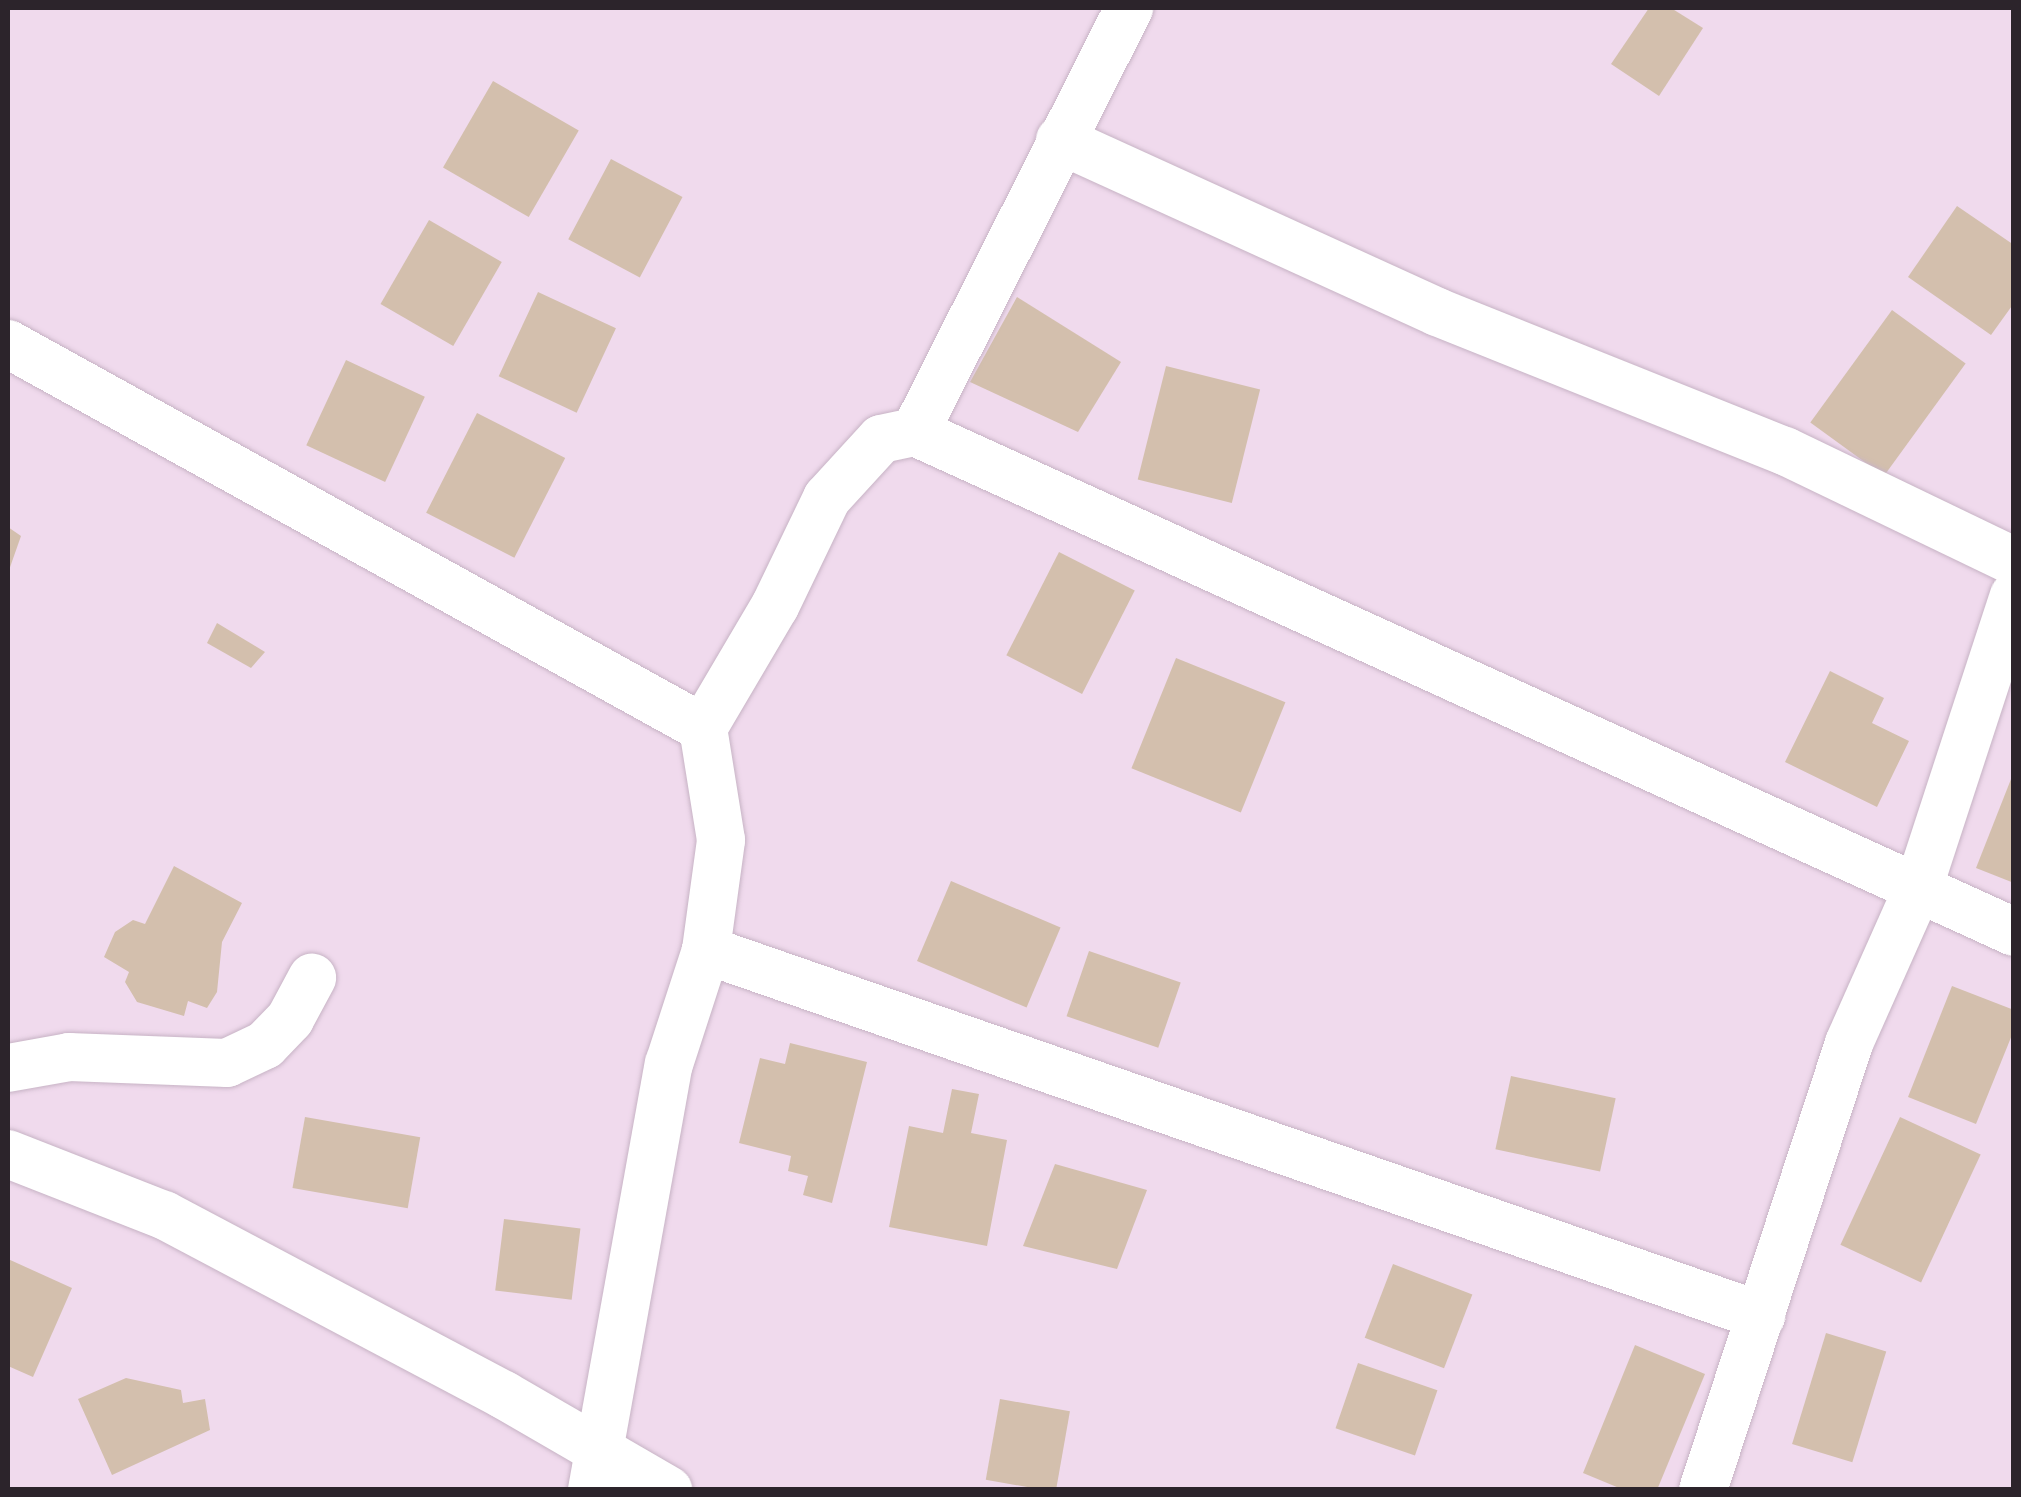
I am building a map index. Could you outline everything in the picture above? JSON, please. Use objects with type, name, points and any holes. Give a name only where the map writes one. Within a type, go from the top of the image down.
[{"type":"street","points":[[914,432],[1130,8]]},
{"type":"street","points":[[1060,140],[1437,312],[1785,451],[2014,561]]},
{"type":"street","points":[[8,344],[703,728]]},
{"type":"street","points":[[596,1471],[670,1064],[706,950],[721,840],[703,728],[775,606],[827,498],[882,438],[914,432],[2014,932]]},
{"type":"street","points":[[1703,1490],[1849,1043],[1919,886],[2014,596]]},
{"type":"street","points":[[706,950],[1761,1316]]},
{"type":"street","points":[[8,1068],[69,1057],[227,1063],[278,1032],[312,978]]},
{"type":"street","points":[[8,1154],[164,1215],[504,1395],[596,1471],[668,1490]]},
{"type":"building","points":[[1649,8],[1671,8],[1703,28],[1659,96],[1611,64]]},
{"type":"building","points":[[493,81],[579,130],[529,217],[443,168]]},
{"type":"building","points":[[611,159],[683,197],[640,277],[568,239]]},
{"type":"building","points":[[1957,206],[2014,245],[2014,303],[1991,335],[1908,277]]},
{"type":"building","points":[[429,220],[502,262],[453,346],[380,304]]},
{"type":"building","points":[[538,292],[616,328],[577,413],[499,376]]},
{"type":"building","points":[[1017,297],[1121,362],[1078,432],[970,382]]},
{"type":"building","points":[[1892,310],[1966,363],[1884,476],[1810,422]]},
{"type":"building","points":[[346,360],[425,397],[385,482],[306,445]]},
{"type":"building","points":[[1166,366],[1260,389],[1232,503],[1138,480]]},
{"type":"building","points":[[477,413],[565,458],[514,558],[426,513]]},
{"type":"building","points":[[8,527],[21,536],[8,573]]},
{"type":"building","points":[[1059,552],[1135,591],[1082,694],[1006,655]]},
{"type":"building","points":[[217,623],[265,652],[251,668],[207,643]]},
{"type":"building","points":[[1176,658],[1285,702],[1241,813],[1131,768]]},
{"type":"building","points":[[1830,671],[1884,698],[1872,723],[1909,741],[1877,807],[1785,762]]},
{"type":"building","points":[[2014,774],[2014,883],[1976,868]]},
{"type":"building","points":[[174,866],[242,903],[222,942],[217,992],[207,1008],[188,1001],[184,1016],[137,1002],[125,982],[129,972],[104,957],[115,932],[133,920],[145,924]]},
{"type":"building","points":[[951,881],[1061,927],[1027,1008],[917,961]]},
{"type":"building","points":[[1089,951],[1181,983],[1158,1048],[1067,1016]]},
{"type":"building","points":[[1952,986],[2014,1010],[2014,1030],[1976,1124],[1908,1097]]},
{"type":"building","points":[[790,1043],[867,1062],[832,1203],[803,1195],[808,1176],[788,1171],[791,1156],[739,1143],[760,1058],[785,1064]]},
{"type":"building","points":[[1511,1076],[1616,1098],[1600,1172],[1495,1149]]},
{"type":"building","points":[[952,1089],[979,1094],[971,1133],[1007,1140],[987,1246],[889,1227],[909,1126],[943,1133]]},
{"type":"building","points":[[305,1117],[420,1137],[408,1208],[292,1188]]},
{"type":"building","points":[[1900,1117],[1981,1155],[1921,1282],[1840,1245]]},
{"type":"building","points":[[1055,1164],[1147,1190],[1117,1269],[1023,1246]]},
{"type":"building","points":[[504,1219],[580,1228],[572,1300],[495,1290]]},
{"type":"building","points":[[8,1259],[72,1288],[33,1377],[8,1366]]},
{"type":"building","points":[[1393,1264],[1472,1294],[1444,1368],[1365,1338]]},
{"type":"building","points":[[1826,1333],[1886,1351],[1852,1462],[1792,1444]]},
{"type":"building","points":[[1635,1345],[1705,1374],[1657,1490],[1624,1490],[1583,1473]]},
{"type":"building","points":[[1358,1363],[1437,1390],[1415,1456],[1336,1428]]},
{"type":"building","points":[[126,1378],[181,1390],[183,1403],[205,1399],[210,1430],[112,1475],[78,1399]]},
{"type":"building","points":[[1000,1399],[1070,1411],[1056,1490],[986,1480]]}]
